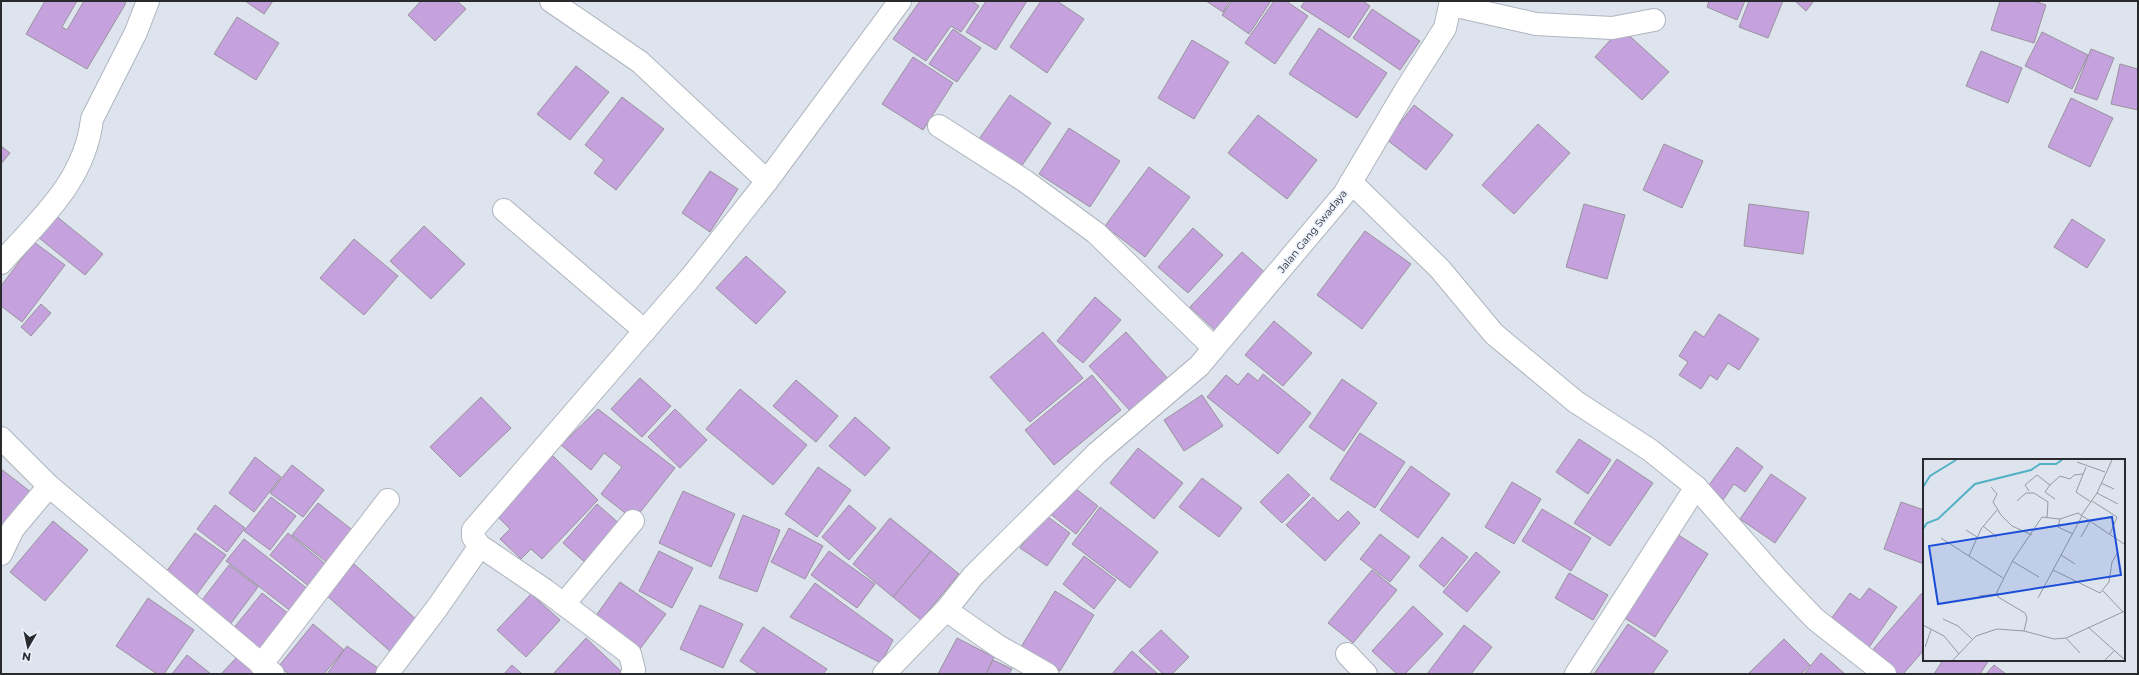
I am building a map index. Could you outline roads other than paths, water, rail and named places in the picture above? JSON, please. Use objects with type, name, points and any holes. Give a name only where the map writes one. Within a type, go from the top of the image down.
[{"type":"street","points":[[1,263],[64,192],[83,158],[90,134],[92,119],[136,32],[148,1]]},
{"type":"street","points":[[551,1],[640,62],[766,181]]},
{"type":"street","points":[[632,674],[634,670],[630,654],[564,604],[480,546],[472,537],[473,530],[691,277],[766,181],[900,1]]},
{"type":"street","points":[[1452,3],[1536,24],[1612,28],[1654,20]]},
{"type":"street","name":"Jalan Gang Swadaya","points":[[884,674],[946,610],[973,576],[1097,453],[1199,366],[1344,194],[1405,91],[1446,28],[1452,3]]},
{"type":"street","points":[[939,126],[1025,180],[1096,233],[1214,348]]},
{"type":"street","points":[[1351,182],[1440,269],[1494,334],[1576,402],[1650,450],[1696,487],[1815,619],[1885,674]]},
{"type":"street","points":[[504,210],[645,331]]},
{"type":"street","points":[[1,438],[49,486],[267,669],[388,500]]},
{"type":"street","points":[[1,554],[13,529],[49,486]]},
{"type":"street","points":[[1576,674],[1696,487]]},
{"type":"street","points":[[564,604],[633,521]]},
{"type":"street","points":[[387,674],[437,608],[480,546]]},
{"type":"street","points":[[946,610],[998,646],[1048,674]]},
{"type":"street","points":[[1347,654],[1366,674]]}]
